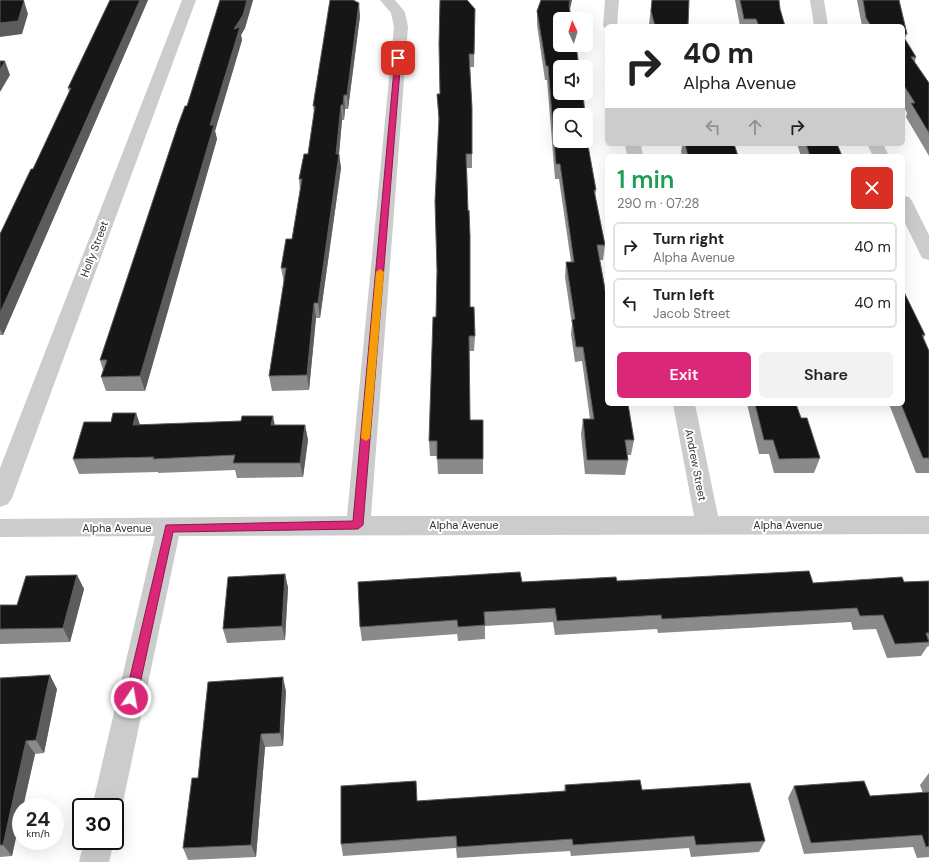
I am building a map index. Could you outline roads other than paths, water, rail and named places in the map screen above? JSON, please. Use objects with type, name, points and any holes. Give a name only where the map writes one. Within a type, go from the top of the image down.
[{"type":"street","name":"Holly Street","points":[[0,498],[189,0]]},
{"type":"street","points":[[358,525],[401,27],[398,12],[387,0]]},
{"type":"street","points":[[610,24],[612,0]]},
{"type":"street","points":[[817,0],[821,24]]},
{"type":"street","points":[[905,205],[929,254]]},
{"type":"street","name":"Andrew Street","points":[[684,406],[708,525]]},
{"type":"street","name":"Alpha Avenue","points":[[0,528],[169,528],[358,525],[929,525]]},
{"type":"street","points":[[108,798],[169,528]]},
{"type":"street","points":[[94,862],[97,850]]}]
